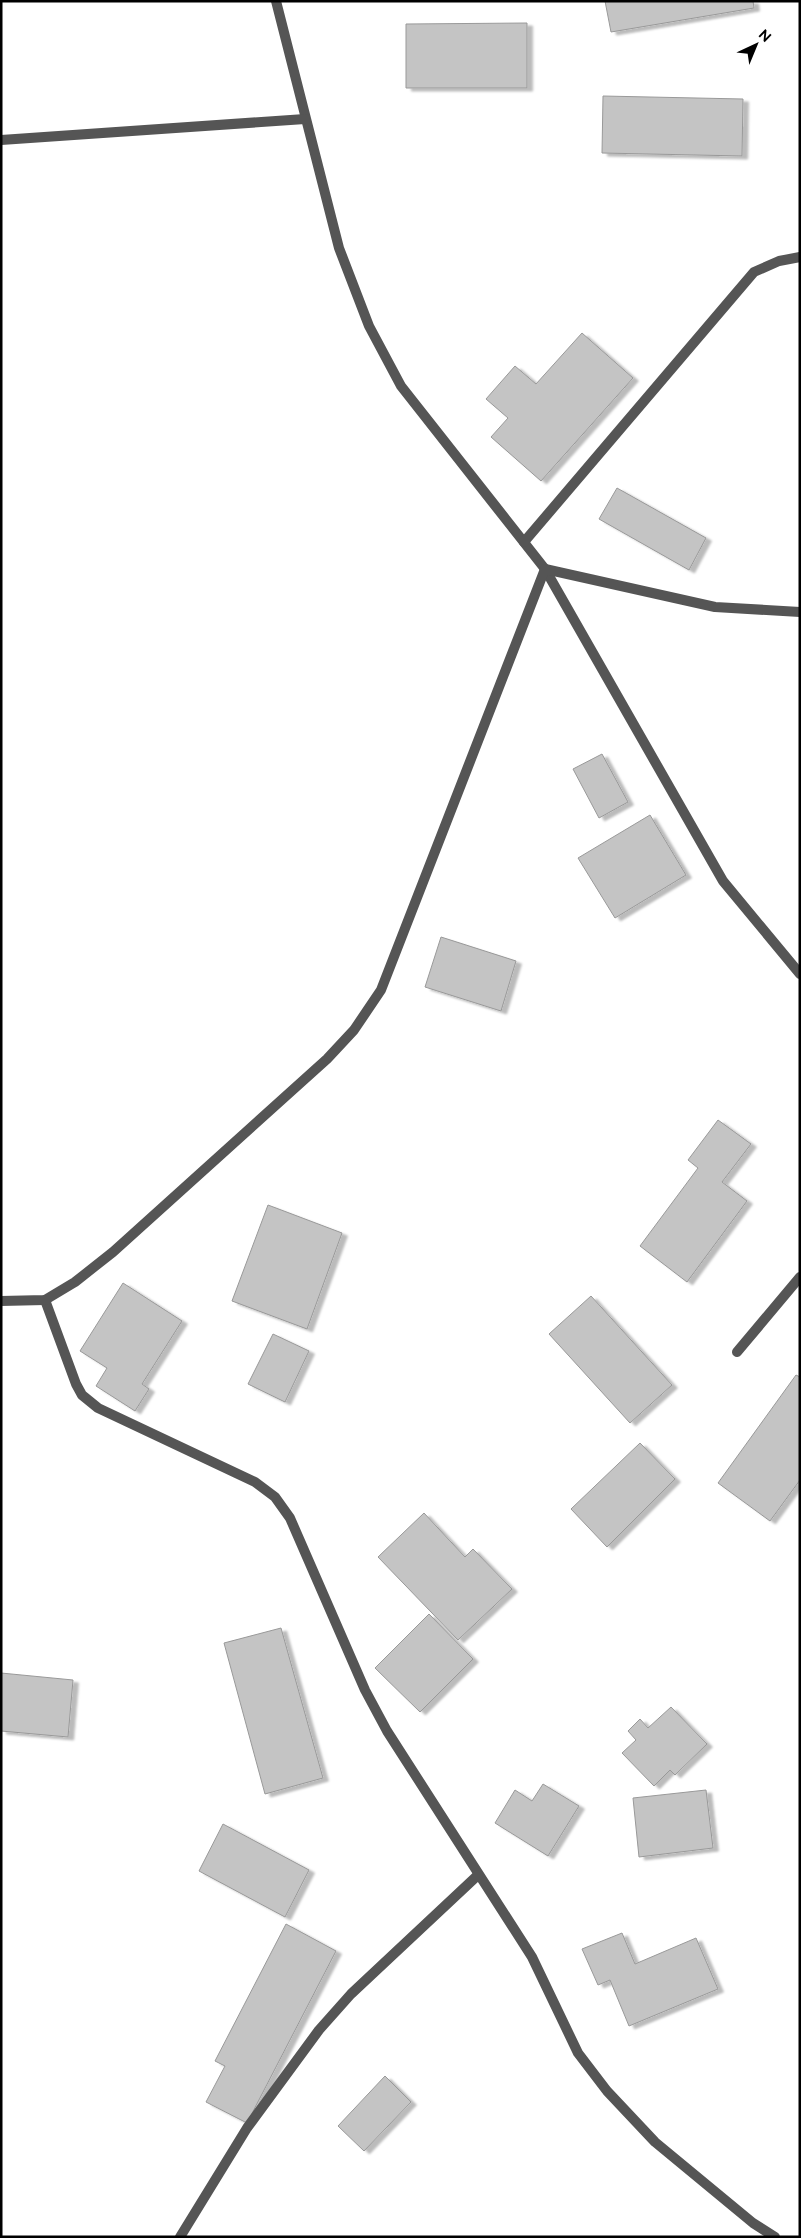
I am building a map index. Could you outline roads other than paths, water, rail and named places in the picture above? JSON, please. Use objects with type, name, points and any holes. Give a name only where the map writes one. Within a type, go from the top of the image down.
[{"type":"street","points":[[276,1],[305,119],[340,248],[369,326],[401,386],[545,569],[723,881],[800,974]]},
{"type":"street","points":[[1,140],[305,119]]},
{"type":"street","points":[[524,542],[748,278],[754,272],[779,261],[800,257]]},
{"type":"street","points":[[545,569],[715,607],[800,612]]},
{"type":"street","points":[[1,1301],[45,1300],[75,1282],[113,1252],[327,1059],[354,1030],[380,990],[545,569]]},
{"type":"street","points":[[737,1352],[800,1277]]},
{"type":"street","points":[[45,1300],[76,1384],[82,1395],[98,1408],[232,1470],[275,1497],[290,1518],[364,1690],[387,1732],[532,1957],[578,2053],[607,2091],[656,2142],[752,2223],[775,2237]]},
{"type":"street","points":[[180,2237],[248,2128],[319,2030],[351,1994],[478,1875]]}]
